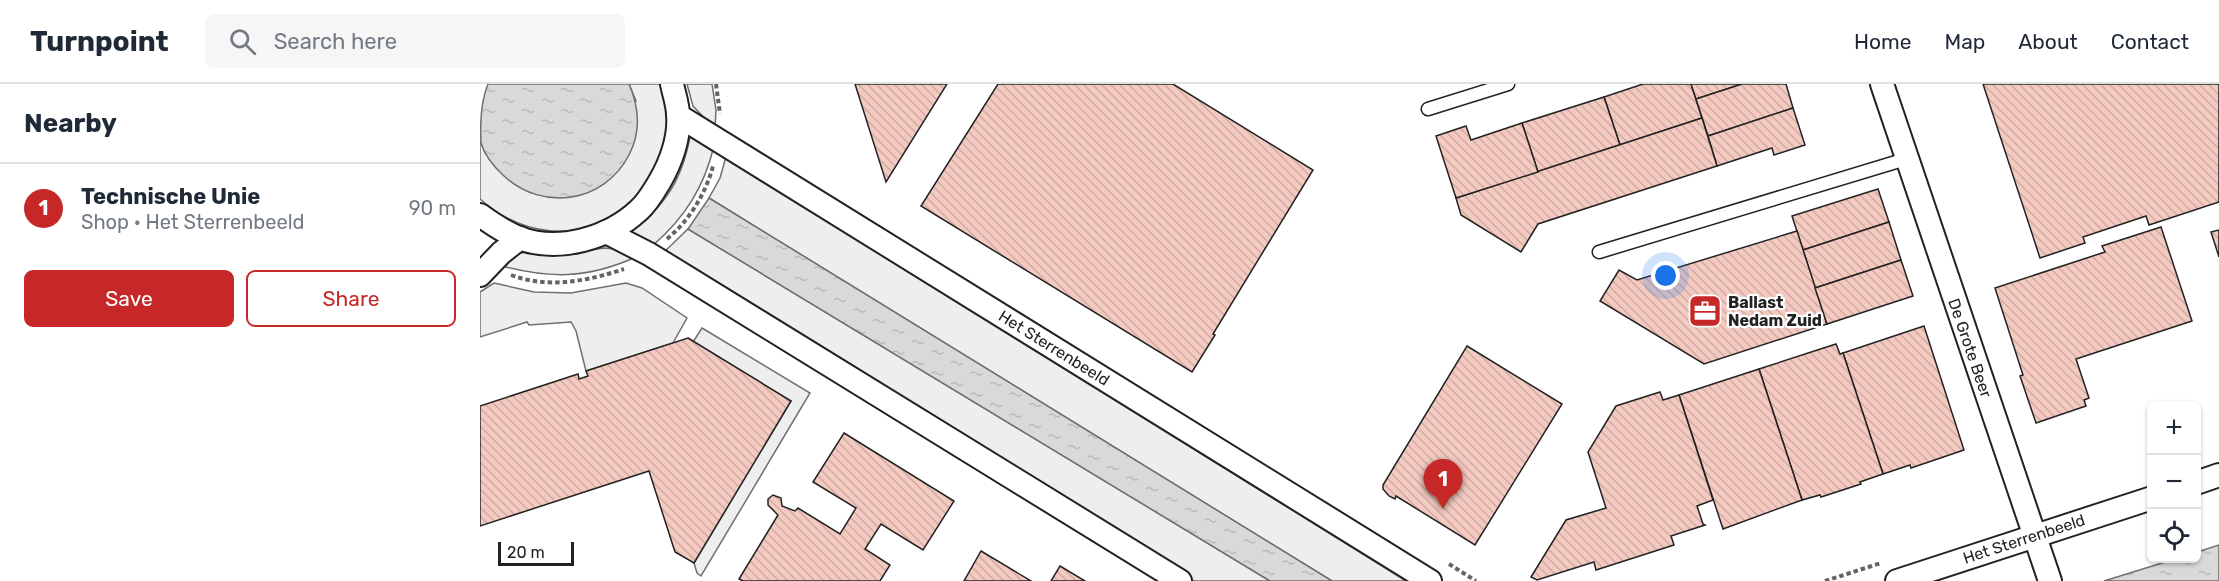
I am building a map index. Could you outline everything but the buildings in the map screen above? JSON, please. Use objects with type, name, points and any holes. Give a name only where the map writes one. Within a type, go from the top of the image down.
[{"type":"street","points":[[481,217],[520,238],[549,243],[574,242],[606,232],[639,210],[653,194],[665,173],[675,146],[679,116],[672,84]]},
{"type":"street","name":"De Grote Beer","points":[[1882,84],[2050,581]]},
{"type":"street","name":"Het Sterrenbeeld","points":[[679,116],[1430,581]]},
{"type":"street","points":[[606,232],[649,254],[1180,581]]},
{"type":"street","points":[[480,274],[520,238]]},
{"type":"street","points":[[2201,481],[2219,476]]},
{"type":"street","name":"Het Sterrenbeeld","points":[[1897,581],[2147,499]]},
{"type":"lane","points":[[1428,109],[1508,84]]},
{"type":"lane","points":[[1599,252],[1906,159]]},
{"type":"shaded area","points":[[629,84],[664,84],[670,121],[667,146],[638,198],[604,221],[568,231],[550,231],[513,221],[480,199],[480,141],[486,154],[636,101]]},
{"type":"shaded area","points":[[687,84],[712,84],[716,110],[715,129],[693,106]]},
{"type":"shaded area","points":[[691,132],[714,146],[710,161],[692,201],[674,224],[652,246],[629,232],[654,212],[671,189],[683,163]]},
{"type":"shaded area","points":[[727,153],[963,305],[1406,581],[1332,581],[709,198],[720,178]]},
{"type":"shaded area","points":[[688,229],[1270,581],[1194,581],[662,254]]},
{"type":"shaded area","points":[[605,248],[636,257],[601,270],[568,274],[534,273],[498,265],[516,254],[532,251],[581,251]]},
{"type":"shaded area","points":[[494,283],[534,292],[571,293],[626,283],[642,288],[687,318],[673,343],[586,371],[576,331],[571,322],[529,325],[527,322],[480,337],[480,292]]},
{"type":"shaded area","points":[[702,328],[810,393],[701,576],[697,573],[694,563],[791,401],[693,342]]},
{"type":"water","points":[[488,84],[629,84],[637,111],[637,128],[629,155],[618,171],[604,184],[572,197],[554,198],[536,195],[520,187],[493,165],[481,143],[482,113]]},
{"type":"water","points":[[709,198],[1332,581],[1270,581],[688,229]]},
{"type":"water","points":[[2219,545],[2219,581],[2104,581],[2162,563],[2201,563],[2201,551]]},
{"type":"place","name":"Ballast Nedam Zuid","points":[[1705,311]]},
{"type":"place","name":"Technische Unie","points":[[1443,509]]}]
